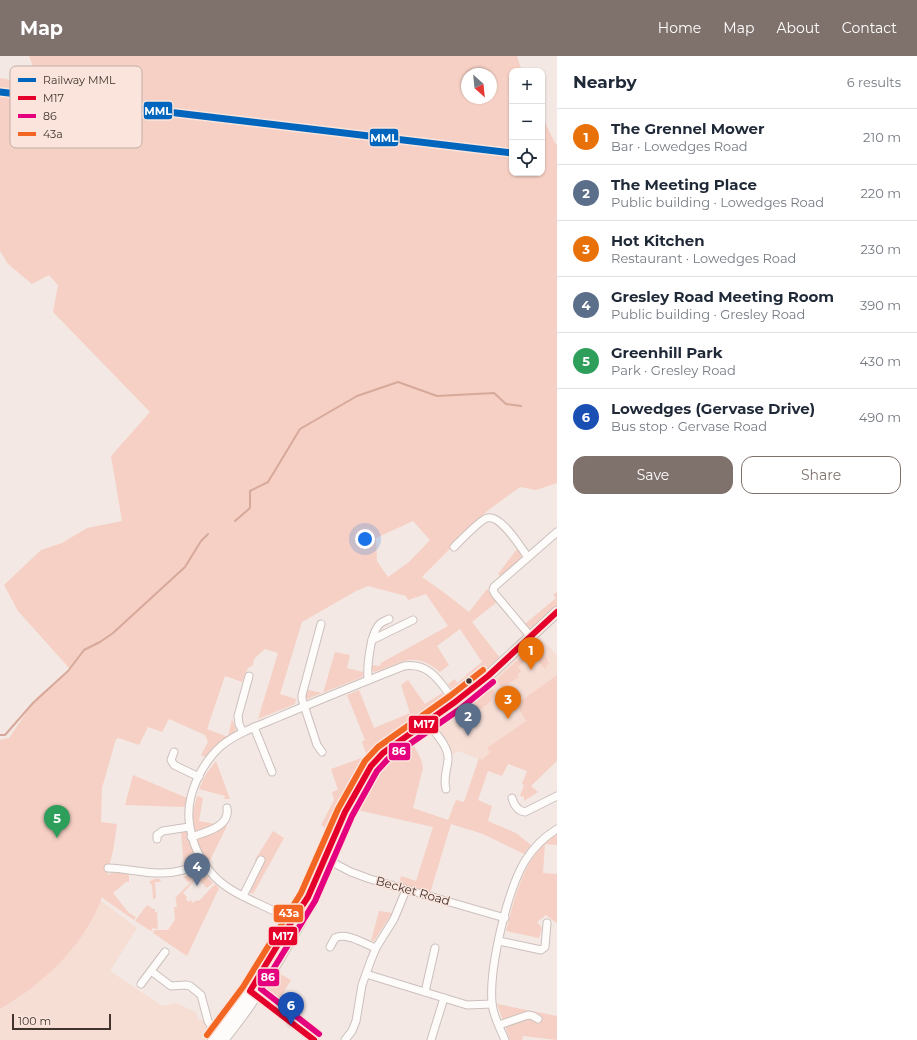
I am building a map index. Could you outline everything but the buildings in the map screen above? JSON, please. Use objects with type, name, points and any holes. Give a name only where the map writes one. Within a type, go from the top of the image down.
[{"type":"street","points":[[454,547],[485,519],[494,518],[503,524],[528,558]]},
{"type":"street","points":[[531,637],[493,590],[494,587],[557,532]]},
{"type":"street","points":[[151,971],[171,986],[190,986],[201,995],[208,1021],[218,1038],[254,993],[307,905],[308,897],[345,812],[371,766],[384,753],[455,702],[488,676],[557,612]]},
{"type":"street","points":[[368,680],[368,664],[372,640],[378,626],[389,619]]},
{"type":"street","points":[[372,640],[413,620]]},
{"type":"street","points":[[321,624],[302,690],[302,699],[317,745],[322,752]]},
{"type":"street","points":[[295,923],[228,888],[217,880],[203,863],[191,837],[188,814],[190,802],[199,777],[205,766],[218,750],[229,740],[243,732],[404,666],[413,664],[421,666],[434,674],[455,702]]},
{"type":"street","points":[[243,732],[239,724],[238,716],[249,676]]},
{"type":"street","points":[[427,722],[441,740],[448,755],[444,784],[446,788]]},
{"type":"street","points":[[254,727],[272,772]]},
{"type":"street","points":[[174,752],[171,760],[174,765],[199,777]]},
{"type":"street","points":[[512,798],[516,808],[525,812],[557,796]]},
{"type":"street","points":[[191,837],[220,825],[227,816],[227,808]]},
{"type":"street","points":[[157,839],[157,835],[163,831],[190,827]]},
{"type":"street","points":[[505,1040],[494,1014],[492,1004],[492,978],[499,941],[515,884],[524,863],[536,846],[557,829]]},
{"type":"street","name":"Becket Road","points":[[324,858],[351,872],[406,890],[505,918]]},
{"type":"street","points":[[243,896],[262,860]]},
{"type":"street","points":[[108,868],[130,869],[153,873],[172,873],[203,863]]},
{"type":"street","points":[[345,1040],[352,1031],[356,1021],[366,974],[376,948],[394,920],[406,890]]},
{"type":"street","points":[[499,941],[541,950],[545,947],[547,923]]},
{"type":"street","points":[[330,947],[335,938],[343,936],[376,948]]},
{"type":"street","points":[[424,992],[435,948]]},
{"type":"street","points":[[141,984],[165,952]]},
{"type":"street","points":[[366,974],[467,1004],[492,1004]]},
{"type":"street","points":[[254,993],[314,1040]]},
{"type":"street","points":[[432,1040],[444,998]]},
{"type":"street","points":[[499,1026],[528,1015],[538,1019]]},
{"type":"shaded area","points":[[29,56],[517,56],[521,68],[509,68],[509,176],[545,176],[545,122],[555,143],[557,144],[557,483],[536,490],[520,487],[487,511],[422,577],[469,612],[487,589],[497,602],[472,622],[500,658],[458,691],[454,691],[448,684],[455,679],[457,683],[482,662],[460,629],[437,646],[449,665],[440,672],[422,661],[407,660],[374,672],[372,670],[372,665],[380,666],[381,663],[448,626],[426,594],[408,600],[406,596],[368,586],[356,591],[302,622],[280,694],[296,699],[295,704],[258,719],[278,653],[265,649],[254,659],[253,665],[248,668],[242,682],[225,676],[207,729],[228,737],[214,747],[205,757],[201,755],[208,742],[205,735],[169,719],[162,732],[148,727],[139,745],[119,738],[116,739],[102,788],[101,822],[117,824],[113,851],[107,875],[112,873],[129,873],[129,883],[127,881],[113,893],[129,913],[136,917],[134,920],[101,897],[101,901],[94,916],[81,938],[61,962],[38,983],[0,1009],[0,740],[9,738],[37,697],[70,669],[18,611],[4,585],[41,550],[62,543],[87,528],[122,521],[111,456],[150,412],[53,312],[58,285],[49,275],[32,284],[8,264],[0,251],[0,78],[10,80],[10,148],[142,148],[142,66],[33,66]],"holes":[[[413,521],[430,540],[409,562],[388,577],[377,561],[376,538]]]},
{"type":"shaded area","points":[[517,549],[521,554],[521,558],[501,576],[498,574]]},
{"type":"shaded area","points":[[557,592],[557,606],[535,628],[529,627],[525,624],[556,598],[553,595]]},
{"type":"shaded area","points":[[535,633],[557,655],[557,675],[516,704],[526,721],[488,748],[490,752],[482,760],[458,751],[448,758],[427,722]]},
{"type":"shaded area","points":[[534,646],[545,655],[548,660],[549,663],[545,669],[535,658],[532,661],[526,653]]},
{"type":"shaded area","points":[[335,652],[350,655],[347,668],[363,672],[363,676],[323,693]]},
{"type":"shaded area","points":[[522,656],[525,660],[518,667],[521,671],[517,675],[519,677],[508,684],[518,700],[514,702],[513,700],[516,699],[508,687],[500,687],[497,679]]},
{"type":"shaded area","points":[[557,675],[557,761],[531,786],[538,792],[524,801],[524,797],[520,796],[524,785],[522,784],[527,771],[508,764],[502,776],[488,771],[478,800],[492,806],[488,821],[516,833],[531,845],[524,854],[483,834],[451,824],[430,893],[399,884],[401,876],[416,881],[433,827],[353,809],[371,780],[386,764],[412,742],[421,759],[423,768],[413,808],[448,820],[456,800],[464,802],[479,758],[482,760],[490,752],[487,748],[526,721],[516,704]]},
{"type":"shaded area","points":[[408,680],[425,704],[442,693],[442,702],[392,736],[370,756],[348,786],[328,830],[321,825],[334,800],[332,792],[338,790],[331,769],[367,756],[362,742],[365,740],[347,695],[359,690],[374,728],[410,713],[401,685]]},
{"type":"shaded area","points":[[487,687],[494,692],[490,702],[486,706],[476,710],[469,707],[468,702]]},
{"type":"shaded area","points":[[308,690],[322,693],[307,699],[305,696]]},
{"type":"shaded area","points":[[232,719],[236,729],[235,732],[228,737]]},
{"type":"shaded area","points":[[216,761],[230,799],[224,799],[225,796],[199,789],[206,774]]},
{"type":"shaded area","points":[[133,775],[187,798],[185,807],[125,805]]},
{"type":"shaded area","points":[[197,796],[203,798],[199,821],[227,826],[209,862],[204,857],[184,866],[181,833],[193,828],[193,812]]},
{"type":"shaded area","points":[[273,831],[284,838],[253,894],[249,892],[262,865],[255,860]]},
{"type":"shaded area","points":[[557,834],[557,845],[545,844],[546,843]]},
{"type":"shaded area","points":[[545,844],[543,873],[557,874],[557,923],[546,915],[537,922],[542,928],[539,938],[506,931],[517,891],[522,877],[536,853]]},
{"type":"shaded area","points":[[198,871],[189,883],[183,877]]},
{"type":"shaded area","points":[[202,871],[213,883],[207,888],[196,877]]},
{"type":"shaded area","points":[[195,878],[196,879],[183,893],[189,902],[191,900],[193,903],[197,900],[199,901],[215,884],[219,888],[187,956],[153,933],[154,930],[168,930],[175,920],[174,907],[177,907],[175,898]]},
{"type":"shaded area","points":[[154,879],[160,879],[161,882],[155,882],[156,898],[153,899],[152,885],[149,882]]},
{"type":"shaded area","points":[[101,901],[137,928],[110,971],[162,1006],[176,1003],[196,1012],[199,1020],[203,1020],[210,1034],[205,1040],[0,1040],[0,1009],[19,998],[43,979],[70,952],[89,926]]},
{"type":"shaded area","points":[[147,905],[155,909],[155,912],[157,912],[158,929],[153,928],[151,931],[135,921]]},
{"type":"shaded area","points":[[379,911],[392,913],[374,941],[371,941]]},
{"type":"shaded area","points":[[277,972],[291,980],[276,1005],[264,995]]},
{"type":"shaded area","points":[[497,1004],[557,1016],[557,1040],[523,1036],[522,1040],[510,1040]]},
{"type":"waterway","points":[[235,521],[250,508],[250,491],[268,482],[300,429],[357,396],[398,382],[437,396],[494,393],[506,404],[521,406]]},
{"type":"waterway","points":[[0,735],[5,735],[33,703],[68,671],[84,650],[113,633],[185,567],[201,541],[208,534]]},
{"type":"rail line","name":"MML","points":[[0,92],[10,93]]},
{"type":"rail line","name":"MML","points":[[142,109],[509,153]]},
{"type":"transit line","name":"M17","points":[[314,1040],[250,991],[308,897],[345,812],[371,766],[383,753],[455,702],[488,676],[557,612]]},
{"type":"transit line","name":"43a","points":[[207,1035],[243,987],[301,893],[338,809],[365,761],[378,747],[450,696],[483,670]]},
{"type":"transit line","name":"86","points":[[319,1034],[261,989],[315,901],[352,816],[377,771],[388,759],[460,709],[493,682]]},
{"type":"place","name":"The Grennel Mower","points":[[531,670]]},
{"type":"place","name":"Hot Kitchen","points":[[508,719]]},
{"type":"place","name":"The Meeting Place","points":[[468,736]]},
{"type":"place","name":"Greenhill Park","points":[[57,838]]},
{"type":"place","name":"Gresley Road Meeting Room","points":[[197,886]]},
{"type":"place","name":"Lowedges (Gervase Drive)","points":[[291,1025]]}]
